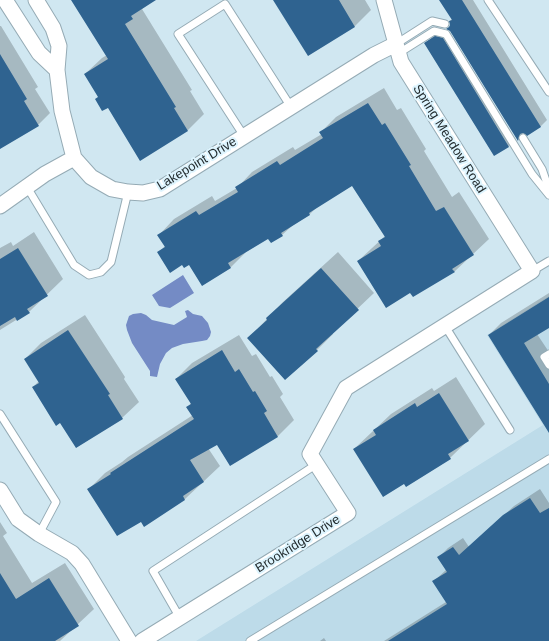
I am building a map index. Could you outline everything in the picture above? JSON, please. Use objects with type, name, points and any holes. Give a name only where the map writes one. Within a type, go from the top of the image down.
[{"type":"street","points":[[5,0],[39,53],[57,70]]},
{"type":"street","name":"Lakepoint Drive","points":[[36,0],[53,28],[58,46],[57,70],[62,111],[74,158],[91,177],[112,189],[128,192],[143,193],[160,189],[374,55],[397,49]]},
{"type":"street","name":"Spring Meadow Road","points":[[384,0],[401,62],[532,271]]},
{"type":"street","points":[[0,206],[45,174],[74,158]]},
{"type":"street","name":"Brookridge Drive","points":[[142,641],[348,513],[310,454],[346,388],[532,271]]},
{"type":"street","points":[[0,490],[18,519],[39,534],[72,553],[82,564],[129,641]]},
{"type":"lane","points":[[488,0],[549,92]]},
{"type":"lane","points":[[244,136],[178,34],[225,4],[291,107]]},
{"type":"lane","points":[[397,49],[432,21],[445,24]]},
{"type":"lane","points":[[397,49],[434,31],[446,34],[532,174],[549,195]]},
{"type":"lane","points":[[523,138],[542,169],[549,189]]},
{"type":"lane","points":[[27,187],[74,265],[89,275],[101,272],[111,262],[128,192]]},
{"type":"lane","points":[[532,271],[549,261]]},
{"type":"lane","points":[[444,326],[510,430]]},
{"type":"lane","points":[[549,354],[544,357],[549,365]]},
{"type":"lane","points":[[0,414],[56,502],[39,534]]},
{"type":"lane","points":[[250,641],[549,459]]},
{"type":"lane","points":[[180,618],[153,571],[317,464]]},
{"type":"shaded area","points":[[549,296],[549,641],[196,641],[543,425],[487,335]]},
{"type":"water","points":[[183,275],[194,293],[170,308],[159,306],[152,295]]},
{"type":"water","points":[[188,310],[193,314],[202,316],[208,323],[211,332],[210,336],[207,340],[183,344],[172,348],[166,353],[160,364],[157,377],[150,376],[150,371],[132,343],[127,330],[126,325],[129,316],[141,313],[152,320],[174,325],[187,317],[185,311]]},
{"type":"building","points":[[71,0],[156,0],[131,16],[133,19],[125,24],[176,107],[174,108],[188,131],[140,161],[108,108],[102,111],[95,99],[98,97],[84,74],[108,59]]},
{"type":"building","points":[[273,0],[339,0],[355,27],[308,56]]},
{"type":"building","points":[[439,0],[462,0],[541,127],[527,136],[523,133],[520,134],[518,141],[450,31],[446,29],[450,25],[449,21],[452,20]]},
{"type":"building","points":[[435,36],[443,38],[509,147],[494,156],[424,43]]},
{"type":"building","points":[[0,54],[27,99],[24,101],[39,126],[0,149]]},
{"type":"building","points":[[368,103],[382,125],[385,123],[411,165],[409,166],[436,211],[444,207],[474,255],[452,269],[455,272],[413,297],[410,293],[386,308],[357,261],[381,246],[378,241],[385,237],[352,186],[309,213],[310,215],[281,233],[283,236],[271,243],[268,239],[228,263],[231,268],[202,286],[189,265],[184,268],[182,265],[170,273],[157,252],[165,247],[157,235],[196,211],[199,215],[238,192],[235,187],[277,161],[280,165],[323,138],[319,132]]},
{"type":"building","points":[[18,248],[48,296],[27,309],[30,313],[17,321],[15,317],[0,326],[0,259]]},
{"type":"building","points":[[321,268],[359,310],[316,349],[318,351],[285,380],[247,338],[267,320],[266,318]]},
{"type":"building","points":[[549,297],[549,328],[524,343],[549,384],[549,433],[488,335]]},
{"type":"building","points":[[68,330],[110,394],[108,395],[123,419],[76,448],[60,423],[56,426],[32,387],[39,383],[24,359]]},
{"type":"building","points":[[222,350],[235,372],[239,369],[253,392],[255,391],[267,411],[264,413],[278,437],[230,466],[217,445],[190,460],[204,482],[183,496],[185,500],[144,527],[141,522],[117,536],[87,489],[194,419],[186,407],[191,404],[175,379]]},
{"type":"building","points":[[439,393],[469,441],[448,454],[451,459],[406,487],[404,484],[383,497],[353,449],[376,435],[373,430],[415,403],[417,407]]},
{"type":"building","points":[[530,498],[540,513],[549,508],[549,641],[388,641],[447,604],[432,581],[447,572],[437,557],[453,547],[459,555],[503,515]]},
{"type":"building","points":[[0,573],[16,599],[49,578],[79,626],[55,641],[0,641]]}]
